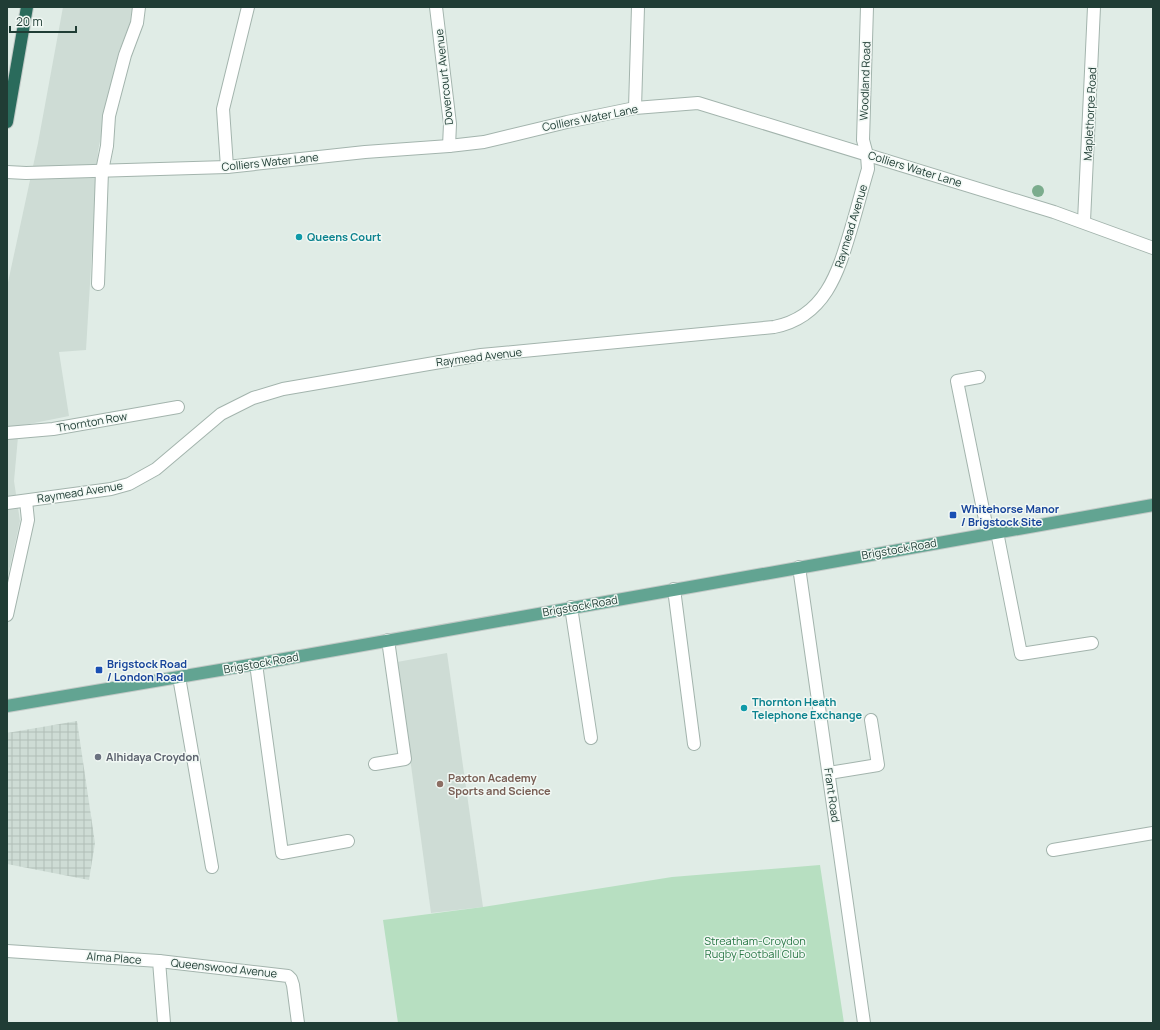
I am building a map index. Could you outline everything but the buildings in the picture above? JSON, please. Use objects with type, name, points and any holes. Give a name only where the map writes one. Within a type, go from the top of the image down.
[{"type":"highway","points":[[7,122],[9,93],[27,7]]},
{"type":"main road","name":"Brigstock Road","points":[[7,706],[256,664],[1153,505]]},
{"type":"street","points":[[98,284],[102,171],[107,146],[109,116],[125,55],[137,23],[140,7]]},
{"type":"street","points":[[227,167],[223,110],[248,7]]},
{"type":"street","name":"Dovercourt Avenue","points":[[436,7],[450,124],[449,146]]},
{"type":"street","points":[[635,108],[638,7]]},
{"type":"street","name":"Woodland Road","points":[[867,7],[862,140],[867,155]]},
{"type":"street","name":"Maplethorpe Road","points":[[1084,221],[1094,7]]},
{"type":"street","name":"Colliers Water Lane","points":[[7,172],[227,167],[365,152],[449,146],[484,142],[567,122],[635,108],[698,103],[1084,221],[1153,248]]},
{"type":"street","name":"Raymead Avenue","points":[[7,503],[111,489],[129,484],[156,469],[221,414],[253,398],[283,389],[481,355],[786,325],[804,315],[817,305],[836,276],[868,169],[867,155]]},
{"type":"street","points":[[979,377],[957,381],[1021,654],[1092,643]]},
{"type":"street","name":"Thornton Row","points":[[7,433],[53,429],[178,407]]},
{"type":"street","points":[[7,615],[28,520],[26,501]]},
{"type":"street","name":"Frant Road","points":[[799,567],[864,1023]]},
{"type":"street","points":[[674,589],[694,744]]},
{"type":"street","points":[[571,607],[591,738]]},
{"type":"street","points":[[375,764],[405,759],[388,640]]},
{"type":"street","points":[[256,664],[282,853],[348,841]]},
{"type":"street","points":[[179,677],[212,867]]},
{"type":"street","points":[[829,773],[878,765],[871,720]]},
{"type":"street","points":[[1053,850],[1153,833]]},
{"type":"street","name":"Alma Place","points":[[7,951],[159,961]]},
{"type":"street","points":[[159,961],[164,1023]]},
{"type":"street","name":"Queenswood Avenue","points":[[159,961],[288,976],[293,985],[298,1023]]},
{"type":"shaded area","points":[[63,7],[135,7],[132,22],[119,51],[98,151],[86,350],[59,352],[69,416],[19,426],[14,481],[20,521],[7,580],[7,287],[38,143]]},
{"type":"shaded area","name":"Paxton Academy Sports and Science","points":[[447,653],[483,907],[431,913],[397,662]]},
{"type":"shaded area","points":[[77,721],[95,843],[89,880],[7,864],[7,733]]},
{"type":"green space","name":"Streatham-Croydon Rugby Football Club","points":[[820,865],[844,1023],[398,1023],[383,920],[483,907],[672,877]]},
{"type":"place","name":"Queens Court","points":[[299,237]]},
{"type":"place","name":"Whitehorse Manor / Brigstock Site","points":[[953,515]]},
{"type":"place","name":"Brigstock Road / London Road","points":[[99,670]]},
{"type":"place","name":"Thornton Heath Telephone Exchange","points":[[744,708]]},
{"type":"place","name":"Alhidaya Croydon","points":[[98,757]]},
{"type":"place","name":"Paxton Academy Sports and Science","points":[[440,784]]}]
